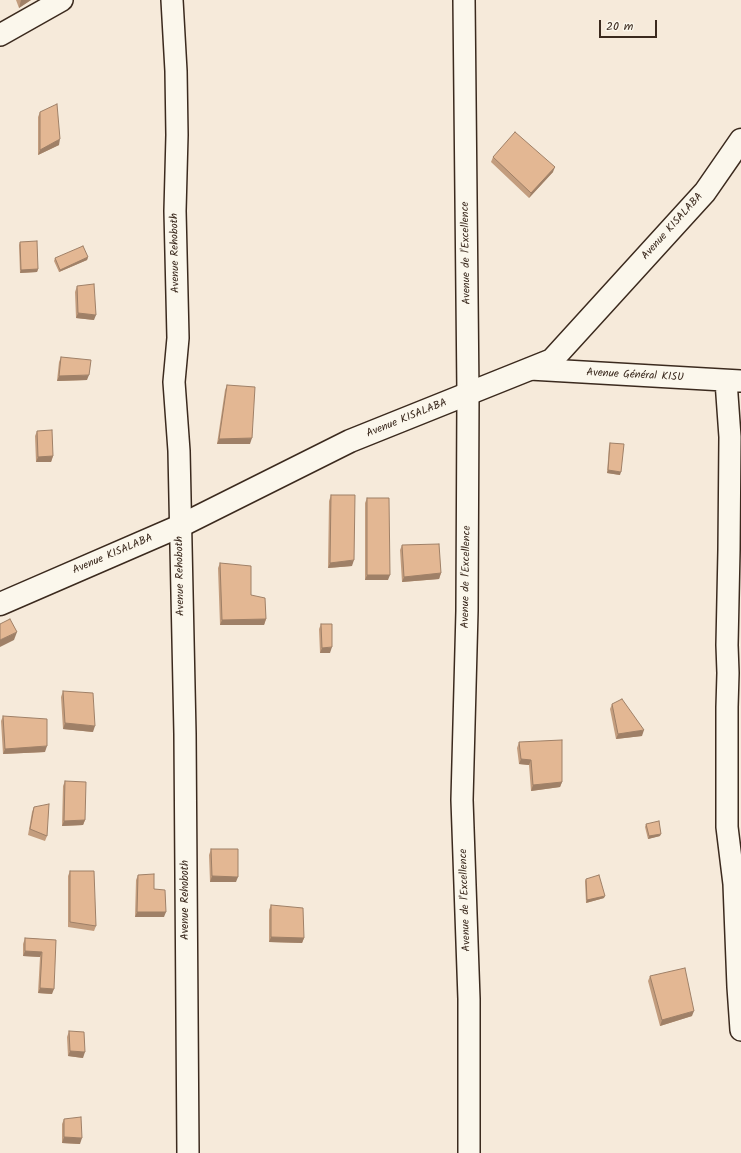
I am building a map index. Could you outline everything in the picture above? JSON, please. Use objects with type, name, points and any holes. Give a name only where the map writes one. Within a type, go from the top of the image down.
[{"type":"street","points":[[0,35],[62,0]]},
{"type":"street","name":"Avenue Rehoboth","points":[[172,0],[177,134],[175,211],[178,338],[174,382],[179,451],[184,734],[188,1153]]},
{"type":"street","name":"Avenue de l'Excellence","points":[[464,0],[468,394],[467,611],[462,800],[469,999],[469,1153]]},
{"type":"street","name":"Avenue KISALABA","points":[[0,604],[180,526],[350,441],[552,360],[705,192],[741,140]]},
{"type":"street","name":"Avenue Général KISU","points":[[530,369],[733,381]]},
{"type":"street","points":[[733,381],[730,437],[727,638],[727,826],[734,884],[741,1030]]},
{"type":"building","points":[[57,104],[60,139],[40,150],[40,112]]},
{"type":"building","points":[[515,132],[555,167],[531,193],[493,157]]},
{"type":"building","points":[[37,241],[38,269],[21,270],[20,242]]},
{"type":"building","points":[[83,246],[88,257],[60,270],[55,258]]},
{"type":"building","points":[[94,284],[96,315],[78,313],[77,286]]},
{"type":"building","points":[[61,357],[91,360],[89,375],[59,376]]},
{"type":"building","points":[[227,385],[255,387],[252,438],[219,439]]},
{"type":"building","points":[[52,430],[53,456],[38,457],[37,431]]},
{"type":"building","points":[[610,443],[624,444],[621,472],[608,470]]},
{"type":"building","points":[[331,495],[355,495],[354,560],[330,563]]},
{"type":"building","points":[[367,498],[389,498],[390,575],[367,575]]},
{"type":"building","points":[[439,544],[441,573],[404,577],[402,545]]},
{"type":"building","points":[[220,563],[251,566],[251,595],[265,598],[266,619],[222,620]]},
{"type":"building","points":[[10,619],[17,632],[0,640],[0,624]]},
{"type":"building","points":[[321,624],[332,624],[332,647],[322,648]]},
{"type":"building","points":[[63,691],[93,693],[95,726],[65,723]]},
{"type":"building","points":[[622,699],[644,730],[618,734],[612,704]]},
{"type":"building","points":[[3,716],[47,719],[47,746],[5,749]]},
{"type":"building","points":[[562,740],[562,782],[533,785],[531,760],[521,759],[519,742]]},
{"type":"building","points":[[65,781],[86,782],[85,820],[64,821]]},
{"type":"building","points":[[49,804],[47,836],[30,829],[34,807]]},
{"type":"building","points":[[659,821],[661,834],[649,836],[646,824]]},
{"type":"building","points":[[211,849],[238,849],[238,877],[212,876]]},
{"type":"building","points":[[70,871],[94,871],[96,926],[70,922]]},
{"type":"building","points":[[154,874],[154,889],[165,890],[166,912],[137,912],[138,875]]},
{"type":"building","points":[[599,875],[605,896],[587,900],[586,879]]},
{"type":"building","points":[[271,905],[303,908],[304,938],[271,937]]},
{"type":"building","points":[[25,938],[56,940],[54,989],[40,988],[42,952],[25,951]]},
{"type":"building","points":[[685,968],[694,1011],[662,1020],[650,976]]},
{"type":"building","points":[[69,1031],[84,1032],[85,1052],[70,1051]]},
{"type":"building","points":[[81,1117],[82,1138],[64,1137],[64,1119]]}]
